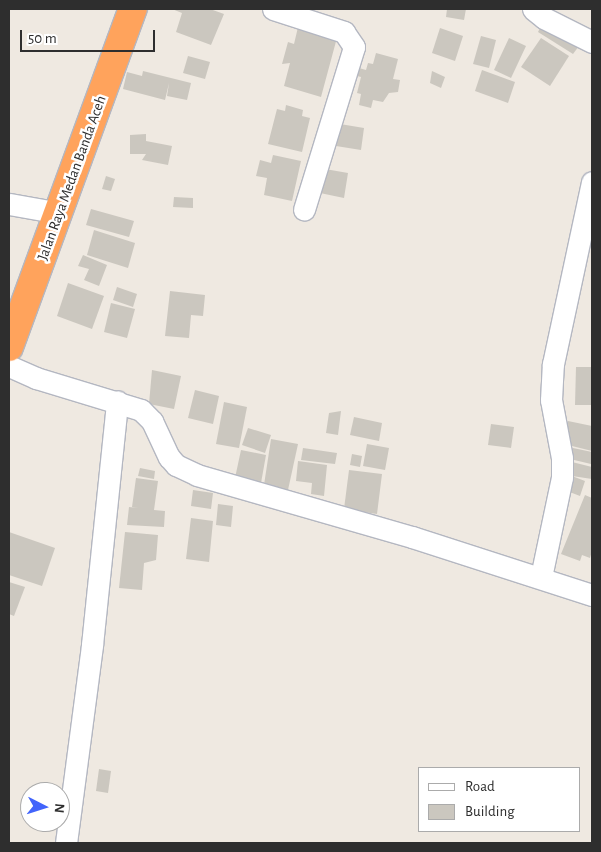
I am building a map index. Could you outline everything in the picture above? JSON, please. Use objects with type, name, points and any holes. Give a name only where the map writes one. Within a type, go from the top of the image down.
[{"type":"highway","name":"Jalan Raya Medan Banda Aceh","points":[[9,347],[60,213],[133,9]]},
{"type":"street","points":[[273,9],[344,32],[354,47],[304,210]]},
{"type":"street","points":[[534,9],[544,18],[592,42]]},
{"type":"street","points":[[541,577],[562,477],[562,458],[551,400],[553,364],[592,182]]},
{"type":"street","points":[[9,204],[60,213]]},
{"type":"street","points":[[9,366],[36,378],[117,401],[147,415],[169,457],[176,464],[197,475],[541,577],[592,595]]},
{"type":"street","points":[[66,843],[92,645],[117,401]]},
{"type":"building","points":[[172,9],[210,9],[224,14],[211,45],[176,32],[182,13]]},
{"type":"building","points":[[447,9],[466,9],[464,20],[446,17]]},
{"type":"building","points":[[299,23],[338,34],[321,97],[284,86],[290,63],[282,64],[288,42],[294,44]]},
{"type":"building","points":[[542,24],[579,46],[573,54],[538,32]]},
{"type":"building","points":[[440,28],[463,36],[455,61],[432,53]]},
{"type":"building","points":[[481,36],[496,40],[489,68],[473,64]]},
{"type":"building","points":[[509,38],[526,46],[511,78],[494,70]]},
{"type":"building","points":[[541,38],[569,56],[550,86],[521,67]]},
{"type":"building","points":[[376,53],[398,59],[393,79],[400,80],[398,92],[389,93],[383,102],[373,100],[371,108],[359,105],[361,94],[357,93],[361,77],[357,76],[359,68],[366,70],[368,63],[373,64]]},
{"type":"building","points":[[188,56],[210,62],[205,79],[183,73]]},
{"type":"building","points":[[482,70],[515,82],[508,103],[475,91]]},
{"type":"building","points":[[143,71],[191,83],[187,100],[167,96],[169,83],[165,100],[123,89],[127,72],[142,76]]},
{"type":"building","points":[[432,71],[445,77],[441,88],[430,83]]},
{"type":"building","points":[[286,105],[303,110],[302,116],[310,118],[302,152],[268,144],[277,109],[285,111]]},
{"type":"building","points":[[340,124],[364,128],[361,150],[336,146]]},
{"type":"building","points":[[146,134],[146,141],[172,146],[168,165],[142,160],[146,154],[130,154],[130,135]]},
{"type":"building","points":[[273,155],[301,161],[292,201],[264,195],[267,178],[256,176],[260,160],[271,163]]},
{"type":"building","points":[[325,169],[348,173],[344,198],[320,193]]},
{"type":"building","points":[[106,176],[115,179],[111,191],[102,189]]},
{"type":"building","points":[[174,197],[193,198],[193,208],[173,207]]},
{"type":"building","points":[[91,209],[134,221],[129,237],[86,225]]},
{"type":"building","points":[[94,230],[135,243],[128,268],[87,255]]},
{"type":"building","points":[[83,255],[107,265],[99,286],[84,280],[89,269],[78,266]]},
{"type":"building","points":[[68,283],[104,296],[92,329],[57,316]]},
{"type":"building","points":[[117,287],[137,294],[133,307],[113,300]]},
{"type":"building","points":[[170,291],[205,295],[203,316],[191,315],[189,338],[165,336]]},
{"type":"building","points":[[111,303],[135,309],[127,338],[104,332]]},
{"type":"building","points":[[576,367],[592,367],[592,405],[575,405]]},
{"type":"building","points":[[152,370],[181,376],[174,409],[149,404]]},
{"type":"building","points":[[195,390],[219,396],[213,424],[188,418]]},
{"type":"building","points":[[224,402],[247,407],[239,448],[216,444]]},
{"type":"building","points":[[341,411],[338,435],[326,433],[329,413]]},
{"type":"building","points":[[354,417],[382,423],[379,441],[350,435]]},
{"type":"building","points":[[568,421],[592,426],[592,451],[564,444]]},
{"type":"building","points":[[491,424],[514,427],[511,448],[488,445]]},
{"type":"building","points":[[248,428],[271,435],[265,453],[242,445]]},
{"type":"building","points":[[271,439],[298,444],[288,490],[264,485]]},
{"type":"building","points":[[367,444],[389,448],[385,470],[363,466]]},
{"type":"building","points":[[303,448],[337,453],[335,464],[301,460]]},
{"type":"building","points":[[573,448],[592,452],[591,464],[570,459]]},
{"type":"building","points":[[241,450],[266,455],[261,483],[235,478]]},
{"type":"building","points":[[352,454],[362,456],[360,467],[350,465]]},
{"type":"building","points":[[298,461],[327,465],[324,496],[311,494],[312,483],[296,481]]},
{"type":"building","points":[[572,462],[592,467],[592,479],[572,476],[585,481],[580,496],[567,491]]},
{"type":"building","points":[[140,468],[155,471],[154,479],[138,476]]},
{"type":"building","points":[[349,470],[382,474],[377,514],[344,509]]},
{"type":"building","points":[[136,478],[158,481],[154,510],[165,511],[164,527],[127,525],[129,507],[138,508],[132,507]]},
{"type":"building","points":[[193,490],[213,493],[211,509],[191,506]]},
{"type":"building","points":[[585,495],[592,498],[592,551],[590,558],[582,555],[580,561],[561,554]]},
{"type":"building","points":[[218,504],[233,506],[231,527],[216,525]]},
{"type":"building","points":[[191,518],[213,521],[209,562],[186,559]]},
{"type":"building","points":[[9,532],[55,548],[42,586],[9,575]]},
{"type":"building","points":[[125,532],[158,535],[156,560],[144,563],[142,590],[119,588]]},
{"type":"building","points":[[9,582],[25,587],[14,616],[9,614]]},
{"type":"building","points":[[99,769],[111,771],[108,793],[96,791]]}]
